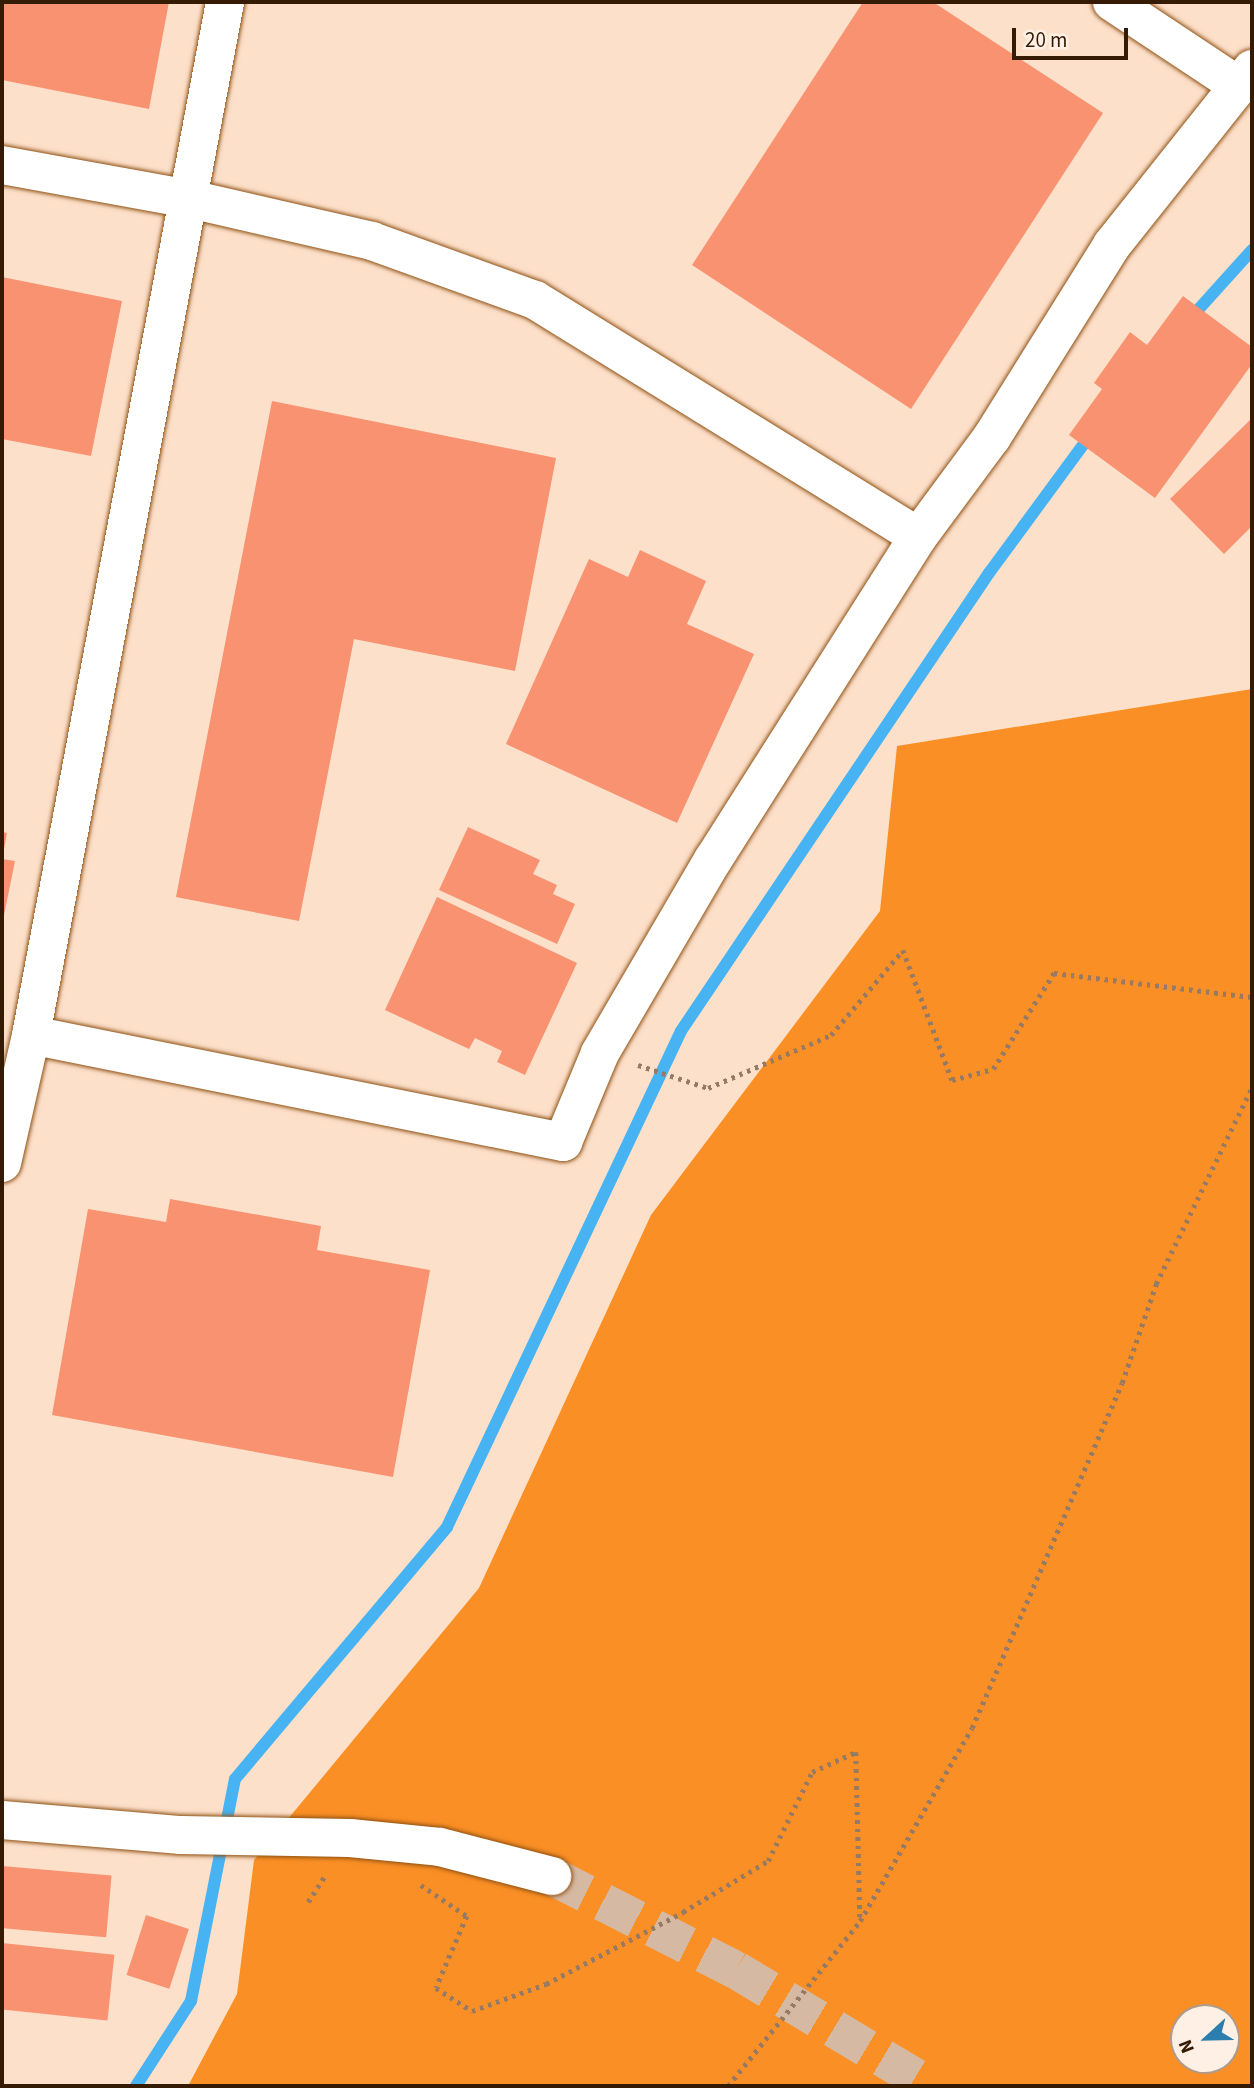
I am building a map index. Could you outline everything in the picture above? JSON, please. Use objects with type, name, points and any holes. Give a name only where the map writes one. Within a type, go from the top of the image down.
[{"type":"street","points":[[2,1163],[31,1035],[225,2]]},
{"type":"street","points":[[31,1035],[563,1142],[600,1053],[713,860],[918,537],[992,437],[1112,245],[1244,76],[1112,2]]},
{"type":"street","points":[[2,165],[190,199],[372,241],[535,300],[918,537]]},
{"type":"street","points":[[2,1820],[197,1836],[350,1838],[440,1847],[552,1876]]},
{"type":"path","points":[[600,1053],[708,1087],[831,1035],[903,950],[952,1080],[993,1069],[1054,973],[1252,997]]},
{"type":"path","points":[[728,2086],[860,1921],[972,1728],[1122,1383],[1156,1284],[1252,1087]]},
{"type":"path","points":[[414,1880],[467,1916],[436,1988],[472,2011],[546,1984],[683,1912],[768,1861],[813,1772],[856,1752],[860,1921]]},
{"type":"path","points":[[308,1902],[350,1838]]},
{"type":"shaded area","points":[[1252,689],[1252,2086],[188,2086],[237,1994],[254,1860],[479,1588],[651,1215],[880,911],[897,746]]},
{"type":"building","points":[[2,2],[169,2],[149,109],[2,80]]},
{"type":"building","points":[[863,2],[933,2],[1103,113],[911,409],[692,265]]},
{"type":"building","points":[[2,277],[122,301],[91,456],[2,439]]},
{"type":"building","points":[[1183,296],[1252,347],[1252,364],[1155,498],[1069,435],[1102,389],[1094,383],[1130,332],[1147,345]]},
{"type":"building","points":[[272,401],[556,458],[515,671],[354,639],[299,921],[176,897]]},
{"type":"building","points":[[1252,418],[1252,526],[1224,554],[1170,499]]},
{"type":"building","points":[[640,550],[706,581],[687,624],[754,654],[677,823],[506,744],[589,559],[628,577]]},
{"type":"building","points":[[468,827],[540,860],[533,874],[557,885],[553,894],[575,904],[557,944],[439,890]]},
{"type":"building","points":[[2,832],[7,833],[3,854],[2,854]]},
{"type":"building","points":[[2,859],[15,861],[3,920],[2,920]]},
{"type":"building","points":[[437,897],[577,963],[525,1075],[497,1062],[502,1051],[475,1038],[469,1049],[385,1010]]},
{"type":"building","points":[[170,1199],[321,1226],[317,1250],[430,1270],[393,1477],[52,1415],[88,1209],[166,1222]]},
{"type":"building","points":[[2,1866],[112,1876],[106,1937],[2,1928]]},
{"type":"building","points":[[146,1915],[189,1929],[169,1989],[127,1975]]},
{"type":"building","points":[[2,1943],[114,1955],[107,2020],[2,2009]]},
{"type":"waterway","points":[[1188,321],[1252,250]]},
{"type":"waterway","points":[[136,2086],[191,2001],[235,1779],[447,1527],[681,1031],[989,573],[1092,433]]},
{"type":"tunnel","points":[[552,1876],[736,1970],[930,2086]]}]
